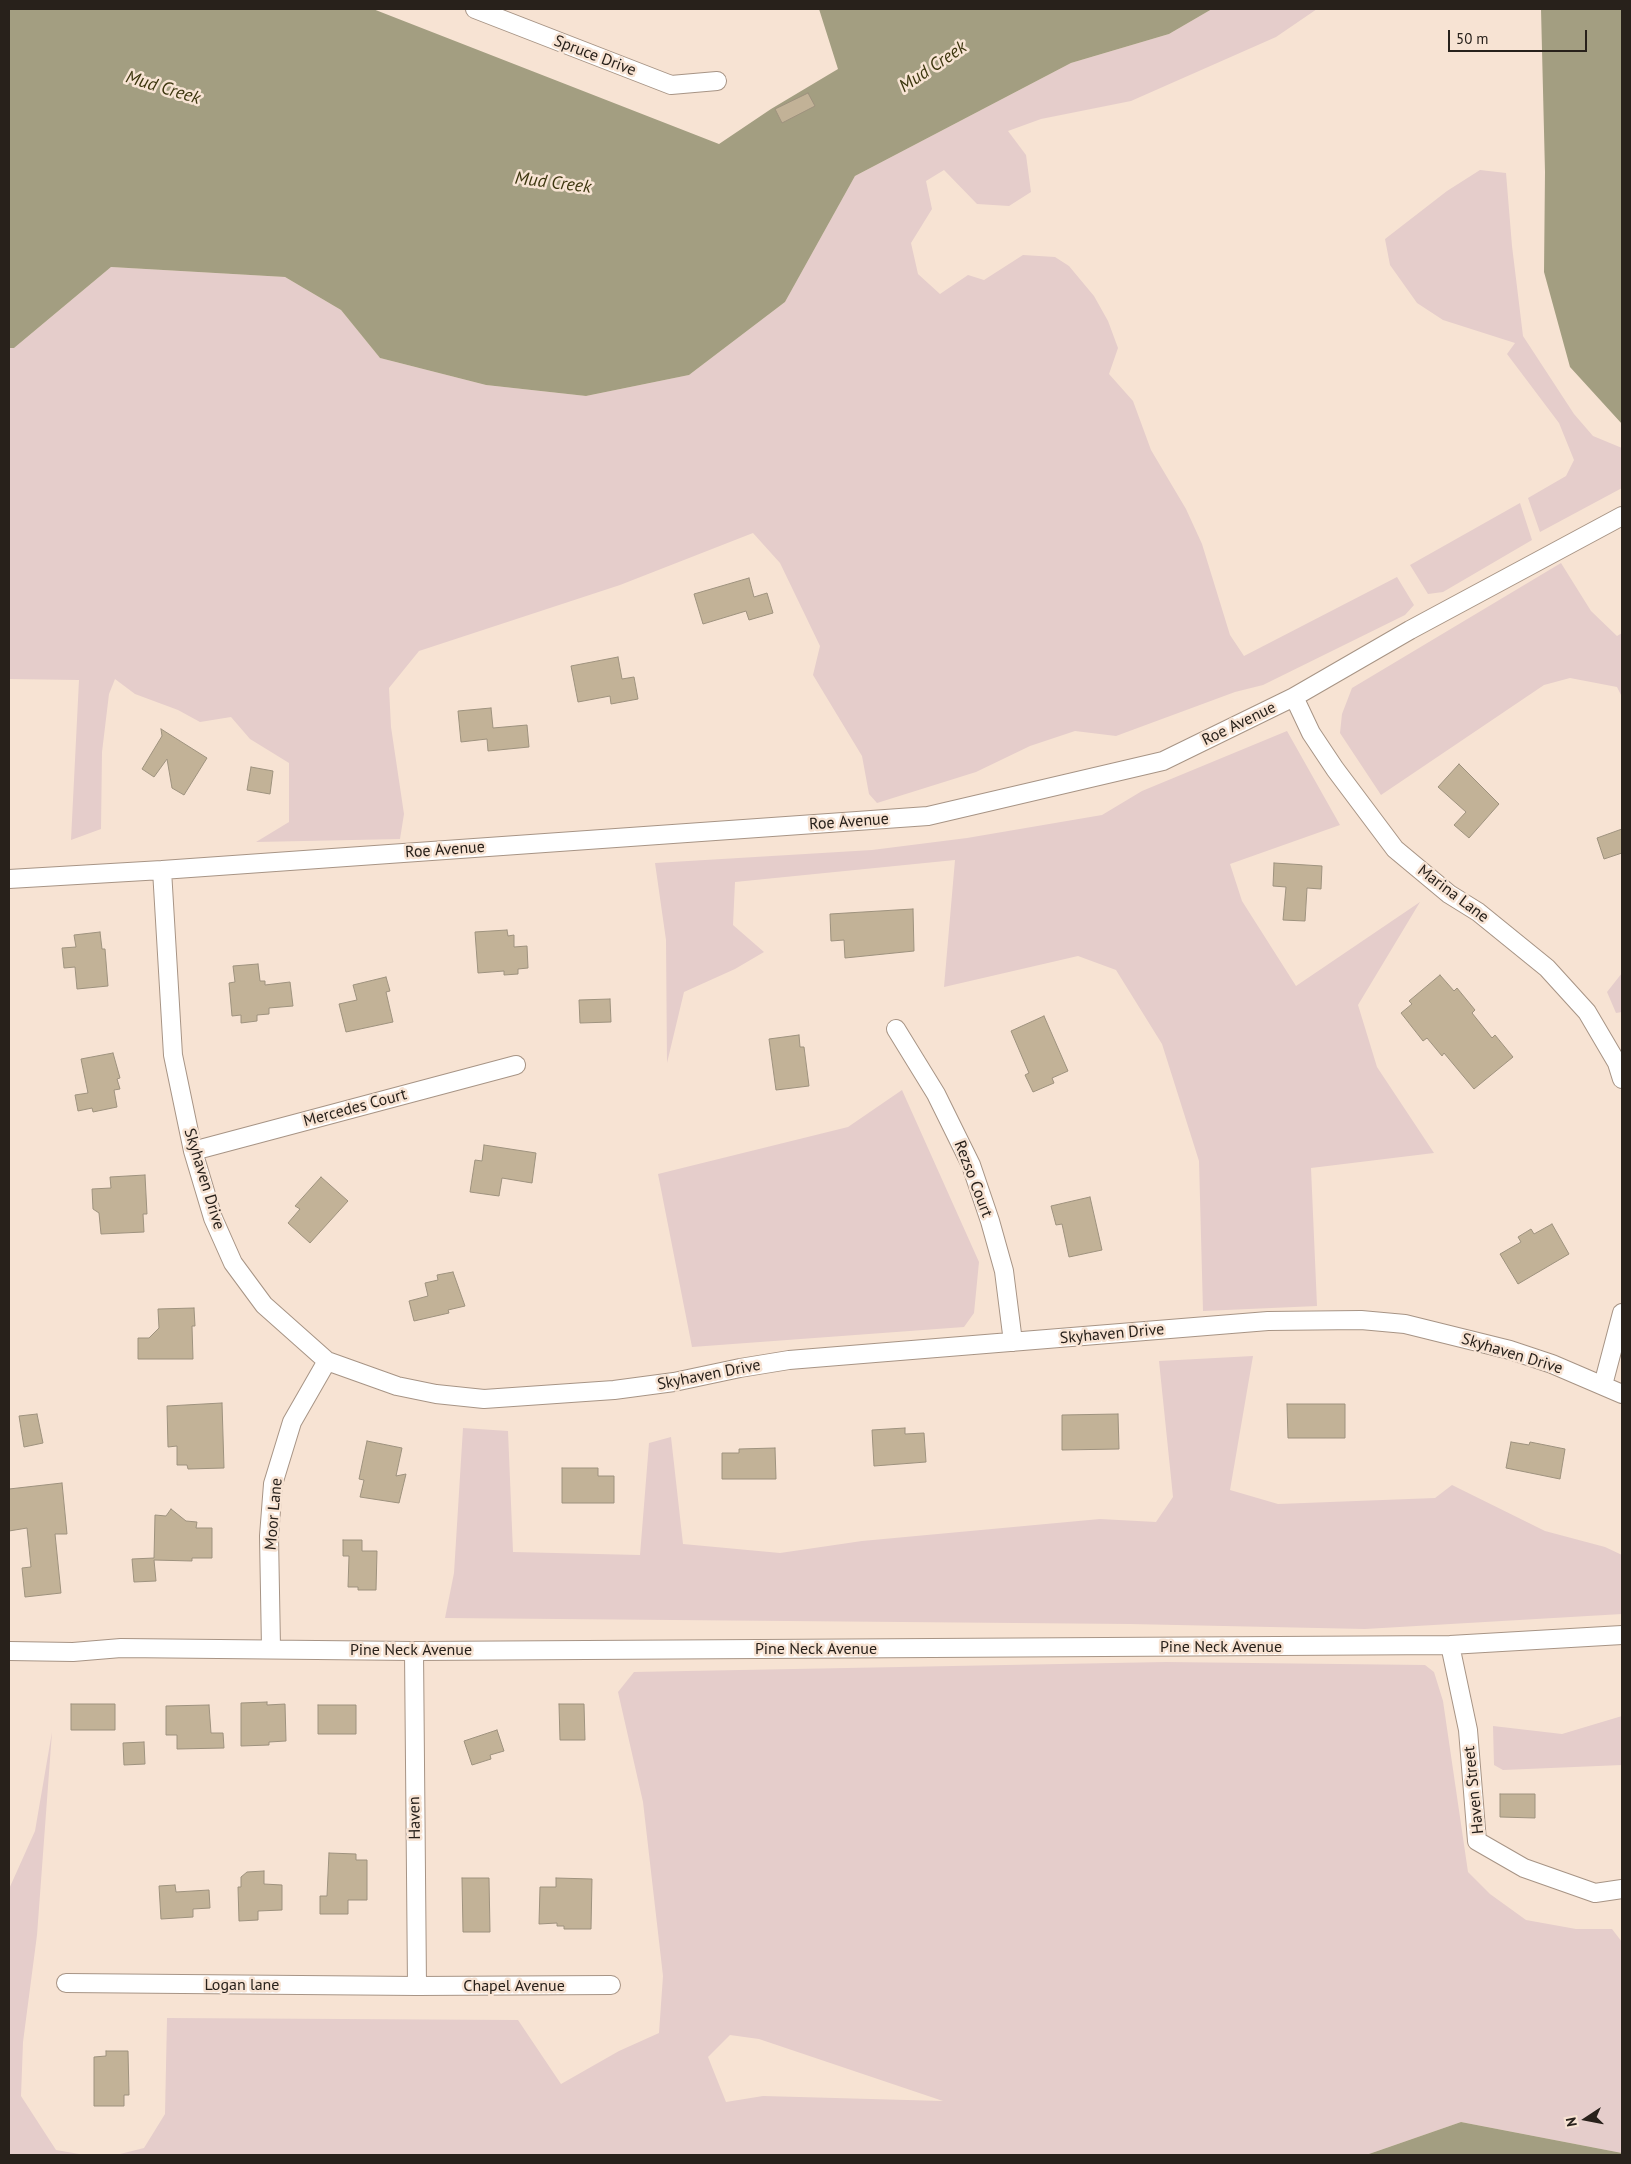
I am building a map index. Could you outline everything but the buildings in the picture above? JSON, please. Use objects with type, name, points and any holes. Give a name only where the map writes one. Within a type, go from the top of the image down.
[{"type":"street","name":"Spruce Drive","points":[[475,9],[671,86],[717,81]]},
{"type":"street","name":"Roe Avenue","points":[[9,879],[928,816],[1163,761],[1294,697],[1410,630],[1622,516]]},
{"type":"street","name":"Marina Lane","points":[[1294,697],[1311,732],[1336,770],[1395,848],[1449,894],[1478,912],[1547,968],[1587,1012],[1617,1063],[1622,1079]]},
{"type":"street","name":"Skyhaven Drive","points":[[162,870],[173,1055],[193,1151],[213,1218],[233,1263],[264,1304],[326,1361],[397,1386],[436,1394],[484,1400],[614,1390],[674,1382],[789,1360],[1268,1322],[1361,1320],[1405,1324],[1510,1350],[1603,1384],[1622,1394]]},
{"type":"street","name":"Rezso Court","points":[[896,1029],[936,1094],[971,1165],[1004,1271],[1013,1342]]},
{"type":"street","name":"Mercedes Court","points":[[193,1151],[516,1065]]},
{"type":"street","points":[[1603,1384],[1622,1313]]},
{"type":"street","name":"Moor Lane","points":[[271,1648],[270,1536],[273,1484],[292,1422],[326,1361]]},
{"type":"street","name":"Pine Neck Avenue","points":[[9,1651],[73,1652],[121,1648],[271,1648],[414,1651],[1450,1645],[1622,1635]]},
{"type":"street","name":"Haven Street","points":[[1450,1645],[1468,1730],[1477,1841],[1524,1868],[1595,1893],[1622,1890]]},
{"type":"street","name":"Haven","points":[[414,1651],[417,1986]]},
{"type":"street","name":"Logan lane","points":[[66,1983],[417,1986]]},
{"type":"street","name":"Chapel Avenue","points":[[417,1986],[611,1985]]},
{"type":"shaded area","points":[[1212,9],[1317,9],[1276,37],[1131,101],[1041,119],[1008,131],[1026,155],[1031,192],[1009,206],[977,204],[944,170],[926,181],[932,209],[911,243],[918,274],[940,294],[968,275],[984,280],[1023,255],[1055,257],[1069,266],[1094,296],[1108,321],[1118,348],[1109,374],[1133,401],[1151,450],[1186,509],[1202,544],[1230,635],[1244,656],[1397,577],[1414,605],[1405,615],[1263,685],[1235,692],[1116,736],[1075,731],[1030,746],[976,772],[877,803],[869,794],[862,756],[813,675],[820,646],[780,563],[753,533],[620,585],[419,651],[389,688],[391,727],[404,814],[400,839],[256,842],[289,822],[289,763],[250,739],[231,717],[200,722],[178,710],[135,694],[115,679],[109,694],[102,752],[101,829],[71,840],[79,680],[9,679],[9,348],[14,348],[111,267],[285,277],[341,310],[380,358],[486,385],[586,396],[689,375],[785,302],[855,176],[1071,63],[1169,34]]},
{"type":"shaded area","points":[[1480,170],[1506,173],[1512,246],[1523,336],[1574,414],[1593,436],[1622,448],[1622,488],[1540,532],[1528,498],[1566,476],[1574,460],[1559,423],[1507,354],[1515,343],[1443,320],[1417,303],[1390,265],[1385,239],[1447,191]]},
{"type":"shaded area","points":[[1520,503],[1532,540],[1443,592],[1428,594],[1410,565]]},
{"type":"shaded area","points":[[1561,563],[1591,611],[1617,636],[1622,633],[1622,697],[1617,687],[1570,678],[1544,685],[1381,795],[1340,733],[1342,714],[1352,688]]},
{"type":"shaded area","points":[[1287,731],[1340,825],[1230,864],[1242,901],[1296,986],[1420,902],[1358,1005],[1377,1067],[1434,1153],[1311,1168],[1317,1306],[1203,1311],[1199,1161],[1162,1044],[1116,970],[1078,956],[944,987],[955,860],[735,882],[733,925],[764,952],[735,969],[684,992],[667,1063],[666,940],[655,863],[872,850],[967,838],[1102,815],[1142,791]]},
{"type":"shaded area","points":[[1622,973],[1622,1012],[1616,1013],[1607,992]]},
{"type":"shaded area","points":[[902,1090],[979,1262],[974,1313],[964,1327],[692,1347],[658,1174],[848,1127]]},
{"type":"shaded area","points":[[1253,1356],[1230,1490],[1278,1504],[1435,1498],[1452,1485],[1545,1531],[1605,1547],[1622,1555],[1622,1614],[1365,1629],[1130,1624],[445,1618],[454,1573],[463,1428],[508,1431],[513,1552],[640,1555],[649,1443],[671,1437],[683,1544],[780,1553],[862,1541],[1100,1519],[1156,1522],[1173,1497],[1159,1361]]},
{"type":"shaded area","points":[[1166,1662],[1425,1665],[1434,1672],[1443,1701],[1468,1872],[1490,1894],[1526,1920],[1576,1929],[1612,1929],[1622,1942],[1622,2153],[1461,2122],[1366,2155],[116,2155],[144,2148],[165,2114],[167,2018],[518,2020],[561,2084],[619,2051],[659,2033],[663,1976],[643,1802],[618,1692],[634,1672]],"holes":[[[730,2035],[759,2039],[943,2101],[763,2096],[726,2102],[708,2057]]]},
{"type":"shaded area","points":[[1622,1716],[1622,1765],[1503,1770],[1494,1765],[1493,1726],[1562,1734]]},
{"type":"shaded area","points":[[52,1732],[37,1935],[23,2042],[21,2096],[56,2150],[85,2155],[9,2155],[9,1889],[35,1831]]},
{"type":"water","name":"Mud Creek","points":[[9,9],[373,9],[719,144],[771,109],[838,69],[819,9],[1212,9],[1169,34],[1071,63],[855,176],[785,302],[689,375],[586,396],[486,385],[380,358],[341,310],[285,277],[111,267],[14,348],[9,348]]},
{"type":"water","points":[[1541,9],[1622,9],[1622,424],[1570,367],[1544,272],[1545,172]]},
{"type":"water","points":[[1461,2122],[1622,2153],[1622,2155],[1366,2155]]}]
